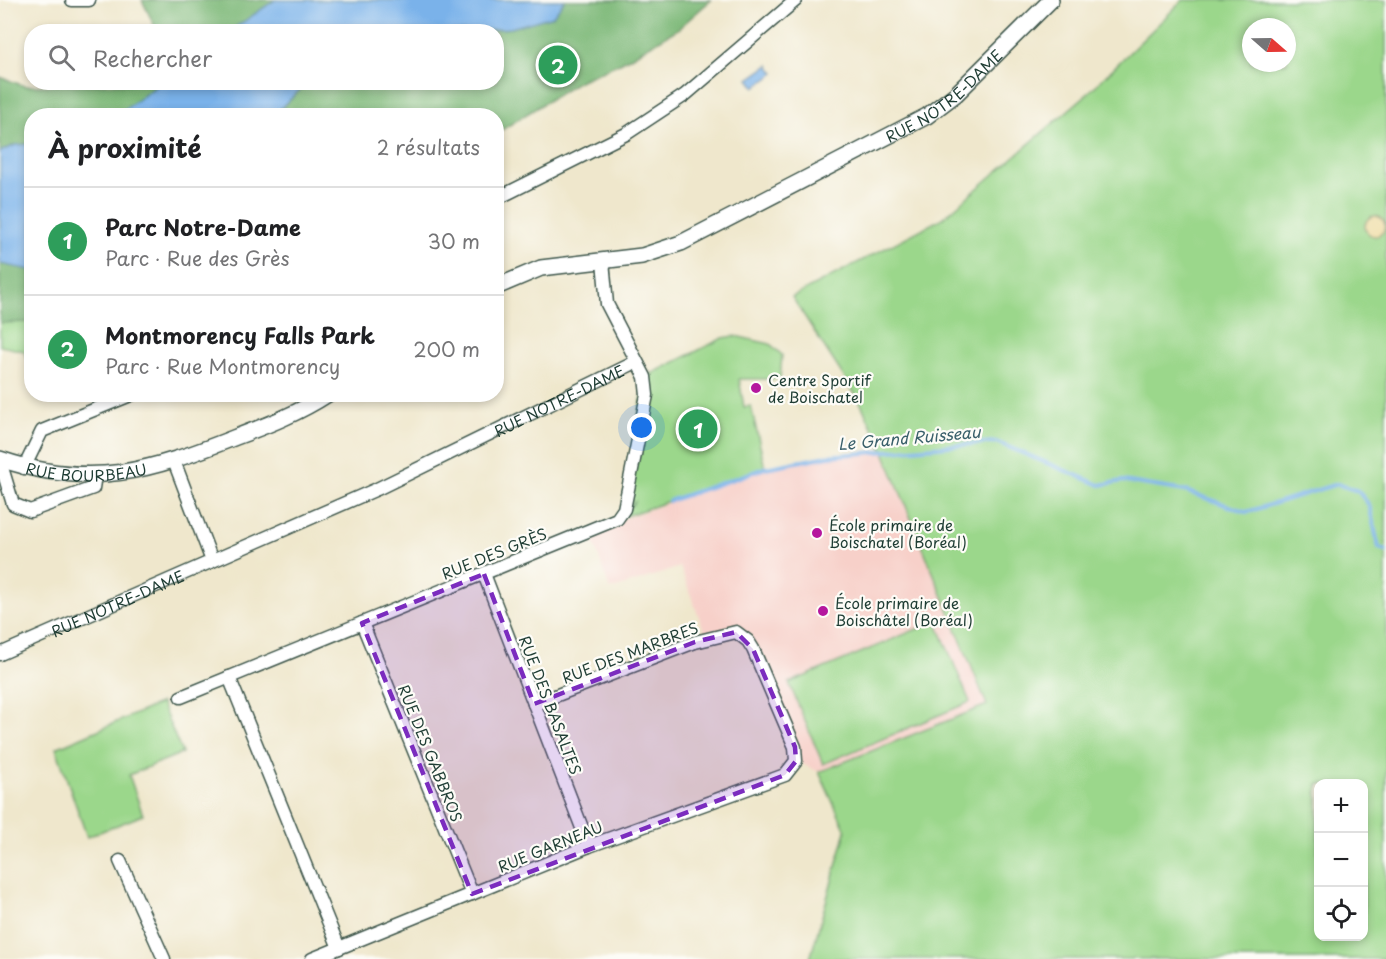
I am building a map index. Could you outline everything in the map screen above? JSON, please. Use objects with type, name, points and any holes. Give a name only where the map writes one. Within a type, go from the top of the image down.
[{"type":"street","points":[[72,0],[89,0]]},
{"type":"street","points":[[504,195],[626,134],[685,95],[796,0]]},
{"type":"street","name":"RUE NOTRE-DAME","points":[[0,654],[377,489],[636,362],[608,304],[603,261],[642,256],[681,243],[927,116],[956,94],[1051,0]]},
{"type":"street","points":[[504,284],[541,268],[603,261]]},
{"type":"street","name":"RUE DES GRÈS","points":[[181,697],[617,519],[624,509],[647,395],[645,378],[636,362]]},
{"type":"street","points":[[24,468],[42,431],[113,402]]},
{"type":"street","name":"RUE BOURBEAU","points":[[0,460],[24,468],[70,475],[118,475],[174,461],[288,417],[314,402]]},
{"type":"street","points":[[0,460],[14,504],[30,511],[93,488],[95,475]]},
{"type":"street","points":[[174,461],[212,561]]},
{"type":"street","name":"RUE DES BASALTES","points":[[484,573],[589,846]]},
{"type":"street","name":"RUE DES GABBROS","points":[[362,623],[472,894]]},
{"type":"street","name":"RUE DES MARBRES","points":[[534,704],[695,642],[736,632],[748,641],[753,650],[795,747],[796,761]]},
{"type":"street","points":[[229,677],[339,948]]},
{"type":"street","name":"RUE GARNEAU","points":[[312,959],[589,846],[785,775],[796,761]]},
{"type":"street","points":[[120,861],[164,959]]},
{"type":"highlighted area","points":[[484,574],[534,704],[695,642],[736,632],[753,649],[795,747],[796,761],[785,775],[472,894],[362,623]]},
{"type":"shaded area","name":"École primaire de Boischâtel (Boréal)","points":[[884,452],[987,705],[819,772],[796,761],[753,650],[736,632],[707,638],[680,567],[610,590],[590,531],[765,468],[828,456]]},
{"type":"green space","points":[[142,0],[275,0],[241,24],[154,24]]},
{"type":"green space","points":[[565,0],[711,0],[678,29],[622,62],[579,81],[504,129],[504,108],[282,108],[300,90],[504,90],[504,29],[511,28]]},
{"type":"green space","points":[[1183,0],[1386,0],[1386,959],[810,959],[846,831],[819,772],[987,705],[884,452],[859,400],[792,297],[943,218],[1086,95]]},
{"type":"green space","points":[[0,77],[24,86],[24,90],[152,90],[127,108],[24,108],[24,144],[15,145],[0,152]]},
{"type":"green space","points":[[0,264],[24,268],[24,322],[0,323]]},
{"type":"green space","points":[[24,269],[24,351],[0,346],[0,273]]},
{"type":"green space","points":[[735,336],[770,344],[782,355],[780,379],[739,379],[744,407],[751,406],[765,468],[617,519],[636,501],[624,509],[645,377],[723,338]]},
{"type":"green space","points":[[936,621],[970,702],[823,764],[789,683]]},
{"type":"green space","points":[[161,703],[182,753],[129,775],[143,815],[87,837],[56,748]]},
{"type":"sand","points":[[1375,216],[1382,219],[1385,226],[1382,233],[1375,236],[1368,233],[1365,226],[1368,219]]},
{"type":"water","points":[[275,0],[565,0],[553,16],[504,29],[504,24],[240,24]]},
{"type":"water","points":[[769,65],[775,73],[755,87],[749,79]]},
{"type":"water","points":[[151,90],[300,90],[281,108],[127,108]]},
{"type":"water","points":[[24,144],[24,269],[0,264],[0,152],[15,145]]},
{"type":"waterway","name":"Le Grand Ruisseau","points":[[669,501],[765,468],[828,456],[996,442],[1100,485],[1123,481],[1185,491],[1247,512],[1337,484],[1358,491],[1369,505],[1379,548],[1386,551]]},
{"type":"place","name":"Montmorency Falls Park","points":[[558,65]]},
{"type":"place","name":"Centre Sportif de Boischatel","points":[[756,388]]},
{"type":"place","name":"Parc Notre-Dame","points":[[698,429]]},
{"type":"place","name":"École primaire de Boischatel (Boréal)","points":[[817,533]]},
{"type":"place","name":"École primaire de Boischâtel (Boréal)","points":[[823,611]]}]
